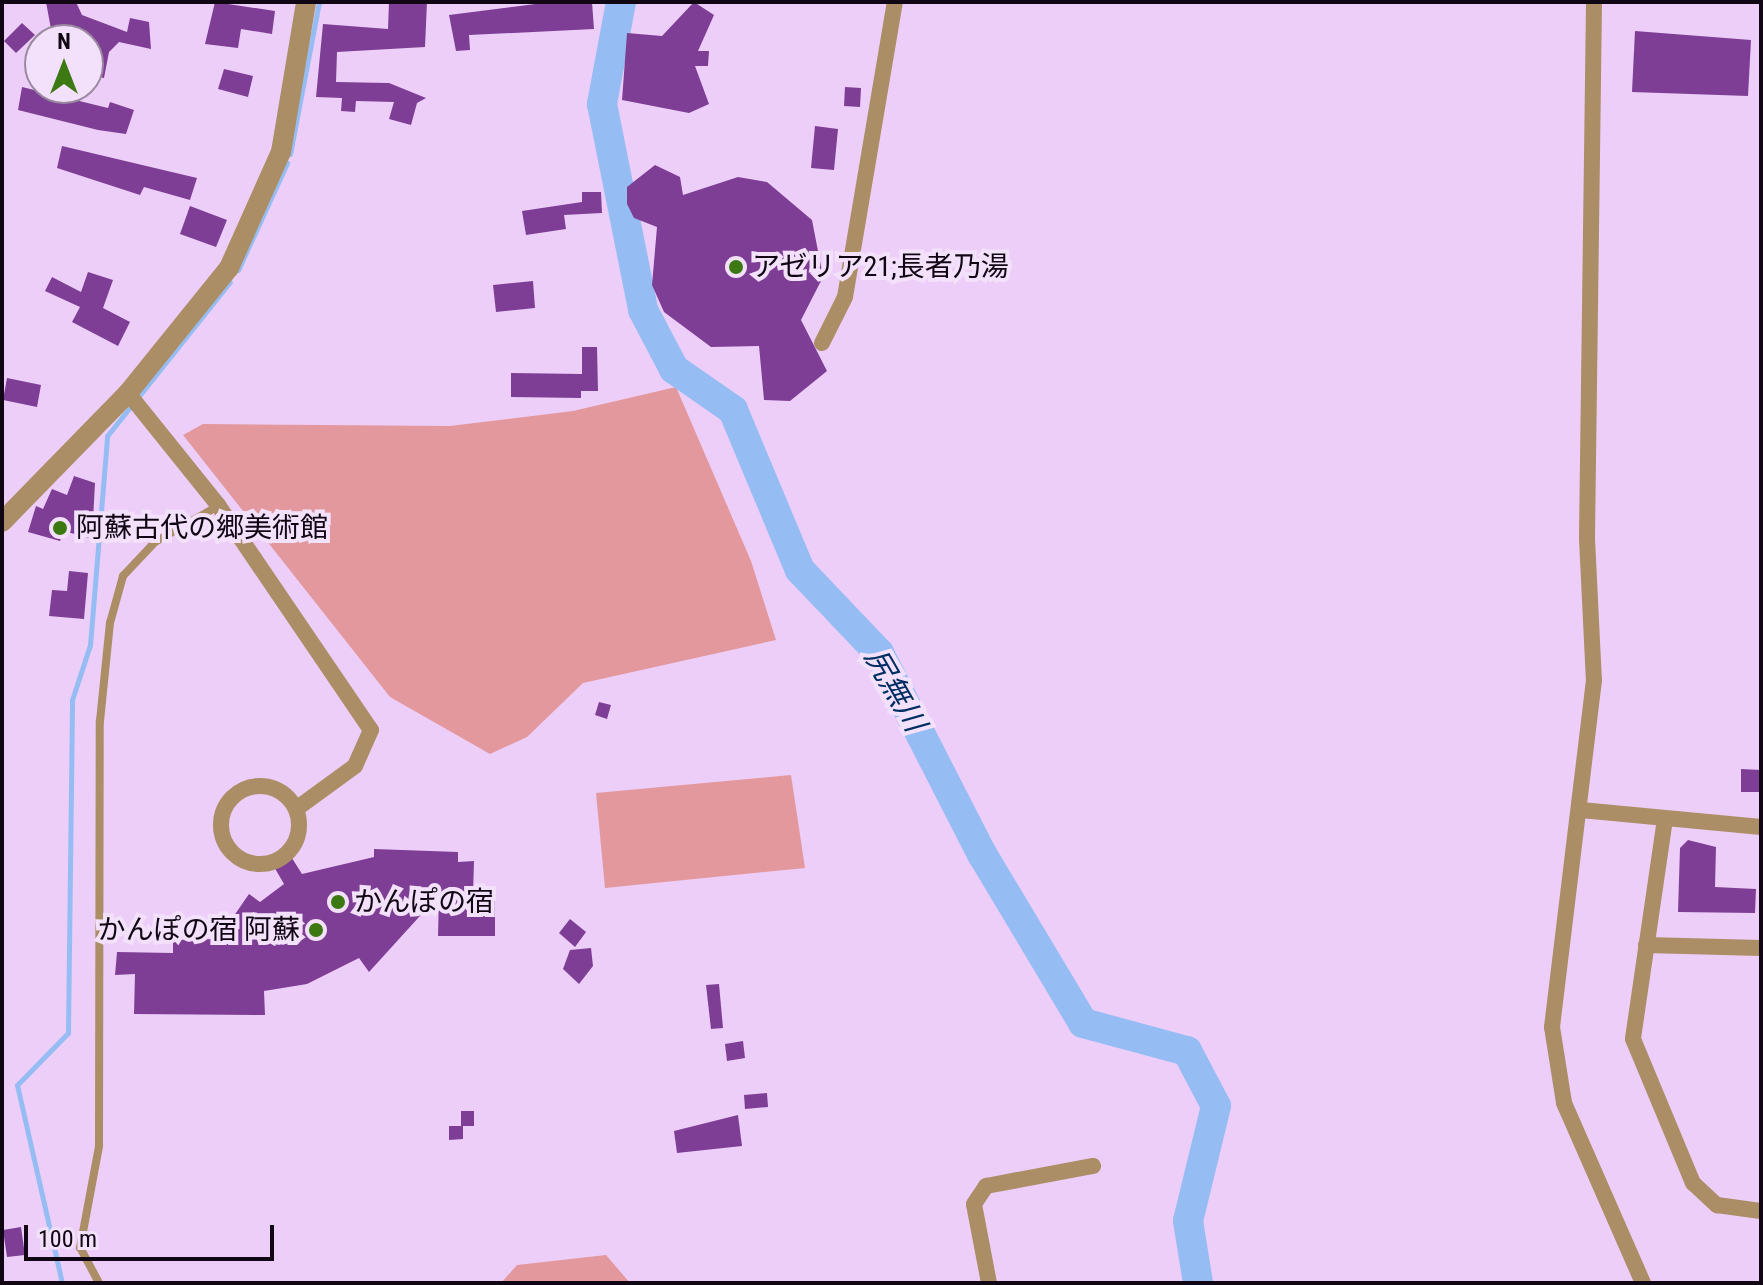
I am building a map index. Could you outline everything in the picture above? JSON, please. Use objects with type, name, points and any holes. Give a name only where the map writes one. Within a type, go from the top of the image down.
[{"type":"street","points":[[2,522],[128,393],[229,268],[281,152],[306,2]]},
{"type":"street","points":[[822,343],[845,297],[895,2]]},
{"type":"street","points":[[1594,2],[1587,539],[1594,680],[1581,810],[1554,992],[1553,1056],[1564,1103],[1643,1283]]},
{"type":"street","points":[[128,393],[218,505],[371,730],[355,766],[296,809]]},
{"type":"street","points":[[253,786],[278,790],[296,809],[299,834],[274,862],[237,857],[222,836],[223,810],[253,786]]},
{"type":"street","points":[[1581,810],[1761,827]]},
{"type":"street","points":[[1665,819],[1633,1039],[1642,1072],[1693,1183],[1717,1205],[1761,1211]]},
{"type":"street","points":[[1646,945],[1761,948]]},
{"type":"street","points":[[989,1283],[974,1204],[986,1186],[1093,1166]]},
{"type":"lane","points":[[99,1283],[80,1248],[99,1146],[100,721],[110,623],[123,576],[155,542],[218,505]]},
{"type":"shaded area","points":[[676,387],[751,561],[776,640],[583,683],[527,737],[490,754],[390,697],[183,435],[203,424],[450,426],[573,411]]},
{"type":"shaded area","points":[[791,775],[805,868],[605,888],[596,793]]},
{"type":"shaded area","points":[[606,1255],[630,1283],[501,1283],[517,1265]]},
{"type":"building","points":[[46,2],[76,2],[82,15],[127,32],[130,18],[149,22],[151,49],[119,42],[109,52],[104,78],[104,24],[50,24]]},
{"type":"building","points":[[215,2],[275,11],[272,34],[241,29],[238,48],[205,44]]},
{"type":"building","points":[[389,2],[427,2],[425,47],[337,52],[336,82],[389,83],[426,98],[417,103],[411,125],[389,119],[394,102],[356,101],[355,112],[341,111],[342,98],[316,97],[323,24],[388,29]]},
{"type":"building","points":[[551,2],[592,2],[594,29],[469,35],[470,50],[456,51],[449,15]]},
{"type":"building","points":[[694,2],[714,15],[698,51],[709,51],[708,66],[695,66],[709,104],[689,113],[622,100],[627,33],[662,36]]},
{"type":"building","points":[[22,23],[24,25],[24,45],[16,53],[4,41]]},
{"type":"building","points":[[1635,31],[1751,40],[1748,96],[1632,92]]},
{"type":"building","points":[[224,69],[253,76],[248,97],[218,89]]},
{"type":"building","points":[[22,87],[24,104],[92,104],[108,108],[110,102],[134,110],[126,134],[18,110]]},
{"type":"building","points":[[845,87],[861,88],[860,107],[844,106]]},
{"type":"building","points":[[815,126],[838,129],[834,170],[811,168]]},
{"type":"building","points":[[62,146],[197,178],[190,200],[144,187],[140,195],[57,168]]},
{"type":"building","name":"アゼリア21;長者乃湯","points":[[655,165],[680,177],[683,195],[738,177],[767,182],[812,220],[823,277],[801,320],[827,371],[790,401],[764,400],[759,346],[711,347],[664,312],[652,285],[657,227],[634,218],[627,204],[627,187]]},
{"type":"building","points":[[582,192],[601,192],[602,213],[564,215],[566,229],[526,235],[522,211],[582,202]]},
{"type":"building","points":[[190,206],[227,220],[216,247],[180,234]]},
{"type":"building","points":[[88,272],[113,280],[103,308],[130,322],[118,346],[72,322],[80,307],[45,291],[52,277],[81,292]]},
{"type":"building","points":[[533,281],[535,308],[496,312],[493,285]]},
{"type":"building","points":[[582,347],[597,347],[598,391],[581,391],[581,398],[511,397],[511,373],[582,374]]},
{"type":"building","points":[[7,378],[41,385],[37,407],[3,400]]},
{"type":"building","points":[[74,476],[95,483],[92,539],[64,531],[60,541],[28,532],[36,506],[43,509],[52,489],[67,495]]},
{"type":"building","points":[[69,571],[88,573],[84,619],[49,616],[52,590],[67,591]]},
{"type":"building","points":[[599,702],[611,705],[607,719],[595,715]]},
{"type":"building","points":[[1741,769],[1761,770],[1761,792],[1741,792]]},
{"type":"building","points":[[1688,840],[1716,847],[1715,887],[1756,889],[1755,913],[1678,912],[1680,848]]},
{"type":"building","name":"かんぽの宿 阿蘇","points":[[374,849],[458,852],[458,862],[474,861],[473,895],[495,895],[495,936],[438,936],[439,895],[369,972],[359,958],[307,984],[264,991],[265,1015],[134,1014],[135,974],[115,975],[117,952],[173,953],[173,940],[218,939],[249,894],[260,902],[284,884],[273,865],[290,855],[302,874],[374,857]]},
{"type":"building","points":[[570,919],[586,932],[575,947],[559,933]]},
{"type":"building","points":[[591,948],[593,966],[579,984],[563,969],[570,950]]},
{"type":"building","points":[[719,984],[723,1028],[711,1029],[706,985]]},
{"type":"building","points":[[743,1041],[745,1058],[727,1061],[725,1044]]},
{"type":"building","points":[[767,1093],[768,1107],[745,1109],[744,1095]]},
{"type":"building","points":[[461,1111],[474,1111],[474,1126],[461,1126]]},
{"type":"building","points":[[738,1115],[742,1146],[677,1153],[674,1131]]},
{"type":"building","points":[[449,1126],[463,1126],[463,1139],[449,1140]]},
{"type":"building","points":[[21,1227],[25,1255],[7,1257],[3,1230]]},
{"type":"waterway","points":[[290,154],[319,2]]},
{"type":"waterway","name":"尻無川","points":[[621,2],[602,104],[643,310],[674,369],[733,410],[800,570],[879,653],[982,854],[1083,1023],[1187,1051],[1216,1106],[1188,1221],[1198,1283]]},
{"type":"waterway","points":[[238,270],[287,163]]},
{"type":"waterway","points":[[62,1283],[17,1085],[68,1033],[72,700],[90,645],[107,436],[230,282]]},
{"type":"place","name":"アゼリア21;長者乃湯","points":[[736,267]]},
{"type":"place","name":"阿蘇古代の郷美術館","points":[[60,528]]},
{"type":"place","name":"かんぽの宿","points":[[338,902]]},
{"type":"place","name":"かんぽの宿 阿蘇","points":[[316,930]]}]
